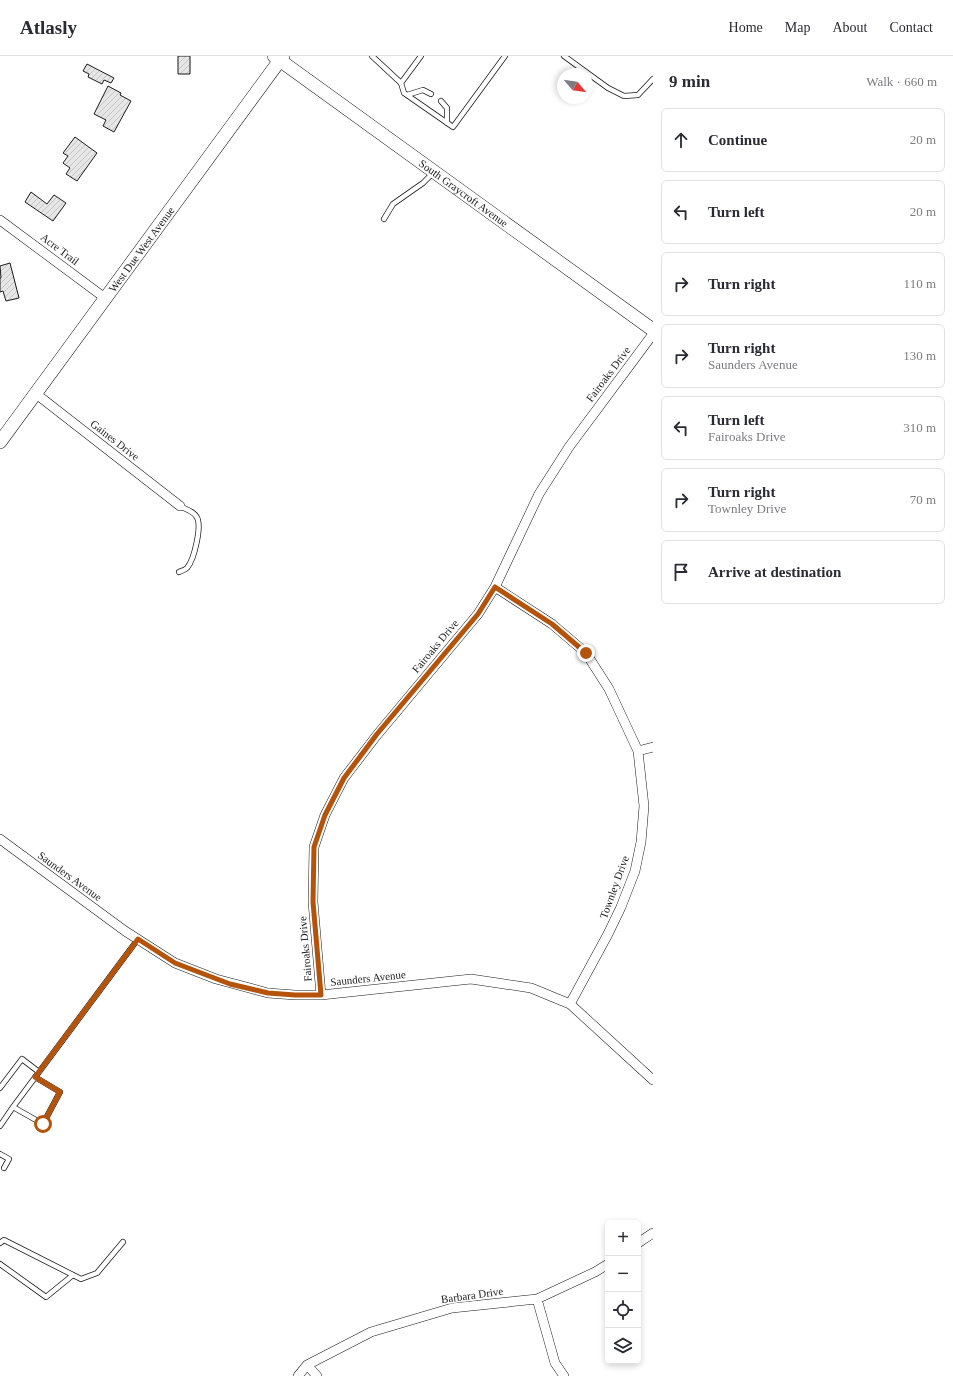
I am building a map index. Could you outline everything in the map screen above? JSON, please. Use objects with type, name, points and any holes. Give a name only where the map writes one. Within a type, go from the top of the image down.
[{"type":"main road","name":"South Graycroft Avenue","points":[[279,57],[434,172],[653,330]]},
{"type":"main road","name":"West Due West Avenue","points":[[0,442],[279,57]]},
{"type":"street","name":"Acre Trail","points":[[0,220],[105,298]]},
{"type":"street","name":"Fairoaks Drive","points":[[321,995],[313,902],[314,847],[325,815],[344,778],[358,759],[392,716],[478,614],[495,587],[539,494],[569,447],[653,334]]},
{"type":"street","name":"Gaines Drive","points":[[35,394],[180,506]]},
{"type":"street","name":"Townley Drive","points":[[495,587],[552,624],[586,653],[609,689],[638,751],[644,806],[641,842],[635,871],[621,907],[608,934],[570,1004]]},
{"type":"street","points":[[638,751],[653,747]]},
{"type":"street","name":"Saunders Avenue","points":[[0,840],[138,939],[175,963],[230,984],[268,993],[295,995],[321,995],[471,979],[531,988],[570,1004],[653,1080]]},
{"type":"street","points":[[641,1241],[653,1233]]},
{"type":"street","name":"Barbara Drive","points":[[298,1376],[307,1365],[370,1332],[452,1308],[537,1299],[605,1266]]},
{"type":"street","points":[[537,1299],[555,1363],[564,1376]]},
{"type":"street","points":[[307,1365],[317,1376]]},
{"type":"lane","points":[[372,56],[401,83],[404,93],[453,127],[505,56]]},
{"type":"lane","points":[[401,83],[421,56]]},
{"type":"lane","points":[[564,56],[608,88],[624,96],[638,95],[653,79]]},
{"type":"lane","points":[[407,95],[423,90],[431,94]]},
{"type":"lane","points":[[441,101],[447,108],[447,123]]},
{"type":"lane","points":[[384,219],[393,204],[424,184],[434,172]]},
{"type":"lane","points":[[178,572],[187,568],[191,561],[198,538],[198,517],[194,513],[180,506]]},
{"type":"lane","points":[[0,1126],[138,939]]},
{"type":"lane","points":[[0,1088],[22,1059],[39,1072]]},
{"type":"lane","points":[[13,1108],[43,1124],[60,1092],[35,1077]]},
{"type":"lane","points":[[0,1154],[9,1158],[4,1168]]},
{"type":"lane","points":[[0,1243],[4,1240],[81,1280],[97,1273],[124,1242]]},
{"type":"lane","points":[[0,1264],[46,1297],[73,1275]]},
{"type":"building","points":[[178,56],[190,56],[190,74],[178,74]]},
{"type":"building","points":[[87,64],[114,78],[111,83],[104,80],[102,84],[88,77],[89,74],[83,71]]},
{"type":"building","points":[[108,86],[121,93],[120,95],[131,101],[114,132],[103,126],[106,120],[94,114]]},
{"type":"building","points":[[75,137],[97,153],[77,181],[66,174],[70,168],[63,163],[68,156],[63,153]]},
{"type":"building","points":[[31,192],[47,204],[54,195],[66,203],[53,221],[25,202]]},
{"type":"building","points":[[10,263],[19,298],[6,301],[3,291],[0,292],[0,266]]},
{"type":"route","points":[[43,1124],[60,1092],[35,1077],[138,939],[175,963],[230,984],[268,993],[321,995],[313,902],[314,847],[325,815],[344,778],[377,734],[478,614],[495,587],[552,624],[586,653]]}]
